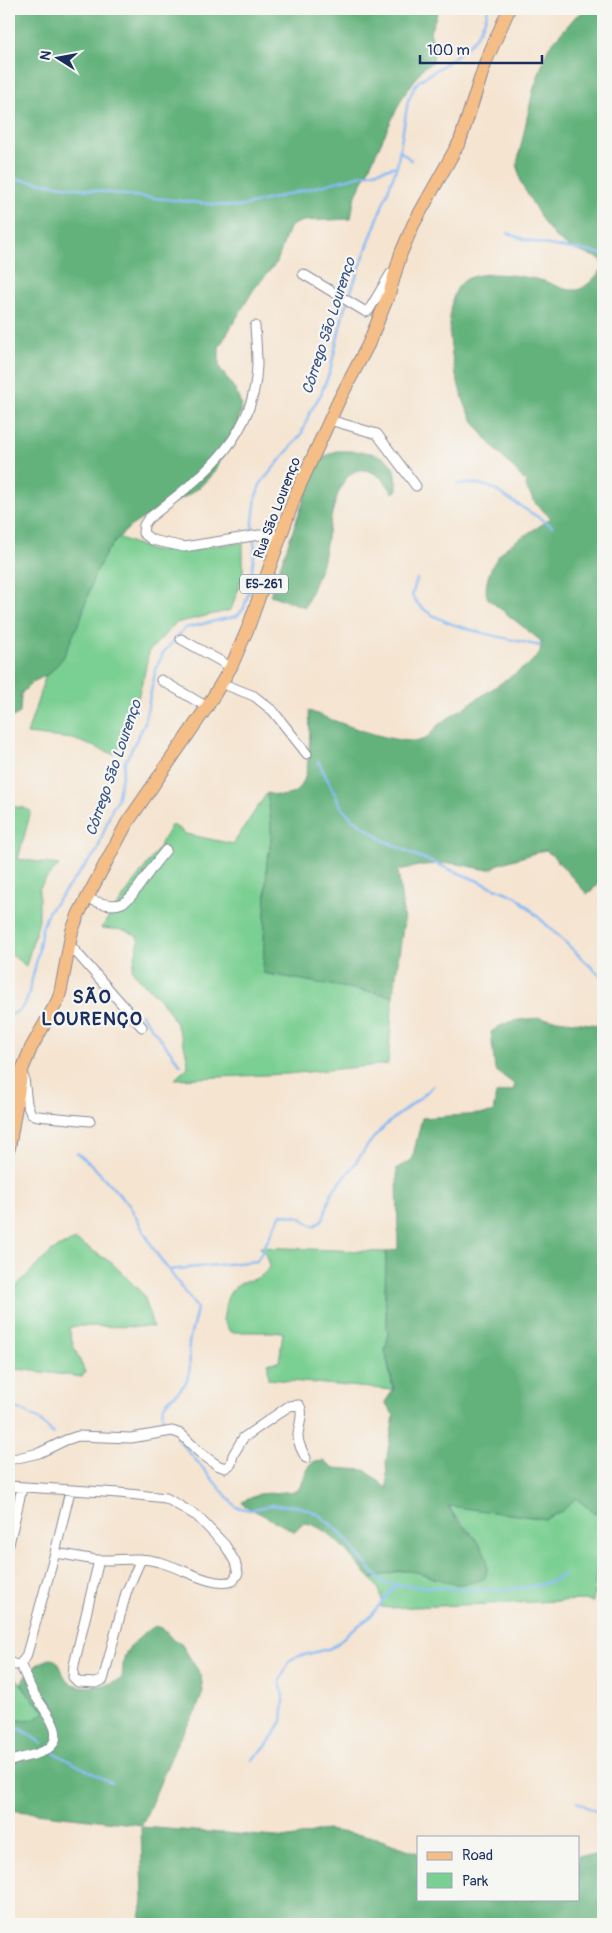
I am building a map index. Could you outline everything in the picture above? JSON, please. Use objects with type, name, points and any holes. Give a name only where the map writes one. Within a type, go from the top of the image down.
[{"type":"main road","name":"Rua São Lourenço","points":[[9,1146],[22,1070],[31,1048],[58,1000],[64,979],[69,944],[79,913],[127,823],[207,707],[230,667],[248,628],[295,496],[330,420],[368,345],[389,294],[401,253],[418,214],[460,141],[486,61],[509,9]]},
{"type":"street","points":[[304,274],[366,312],[369,310],[401,253]]},
{"type":"street","points":[[255,326],[257,366],[246,418],[232,443],[218,460],[195,483],[148,519],[144,525],[143,533],[152,540],[184,547],[259,535],[280,536]]},
{"type":"street","points":[[330,420],[377,434],[416,486]]},
{"type":"street","points":[[181,640],[230,667]]},
{"type":"street","points":[[160,680],[207,707]]},
{"type":"street","points":[[221,683],[254,696],[273,711],[307,754]]},
{"type":"street","points":[[86,898],[102,905],[124,903],[132,897],[166,850]]},
{"type":"street","points":[[69,944],[142,1027]]},
{"type":"street","points":[[22,1070],[27,1104],[32,1114],[90,1121]]},
{"type":"street","points":[[9,1460],[39,1453],[78,1436],[131,1438],[172,1431],[181,1434],[199,1452],[217,1465],[225,1468],[231,1464],[233,1455],[243,1438],[294,1404],[299,1405],[301,1408],[298,1435],[306,1458]]},
{"type":"street","points":[[9,1486],[158,1496],[173,1501],[197,1516],[226,1545],[237,1568],[236,1578],[228,1582],[219,1583],[158,1561],[141,1559],[99,1560],[55,1553]]},
{"type":"street","points":[[9,1544],[22,1488]]},
{"type":"street","points":[[9,1662],[16,1665],[20,1664],[26,1657],[70,1491]]},
{"type":"street","points":[[99,1560],[74,1665],[73,1677],[78,1682],[96,1683],[102,1680],[126,1593],[141,1559]]},
{"type":"street","points":[[9,1762],[48,1749],[53,1744],[55,1736],[53,1721],[34,1693],[20,1664]]},
{"type":"green space","points":[[9,9],[439,9],[430,32],[435,48],[433,62],[423,68],[402,98],[354,200],[351,219],[304,221],[294,224],[288,230],[277,262],[254,289],[219,347],[219,367],[234,388],[242,406],[237,426],[216,470],[199,488],[148,515],[131,526],[118,538],[106,553],[94,576],[81,618],[63,658],[50,673],[33,682],[21,694],[20,713],[9,719]]},
{"type":"green space","points":[[589,9],[603,9],[603,268],[601,259],[572,249],[556,238],[544,223],[521,183],[517,164],[533,91],[548,48],[576,16]]},
{"type":"green space","points":[[603,268],[603,884],[599,884],[587,894],[553,856],[545,850],[499,864],[491,869],[453,863],[424,865],[398,870],[404,921],[393,996],[263,973],[267,861],[271,836],[271,819],[267,793],[288,795],[296,792],[301,786],[308,761],[309,711],[385,737],[414,741],[425,739],[438,725],[528,665],[540,653],[541,641],[488,599],[486,588],[489,574],[498,556],[512,544],[551,518],[535,503],[526,487],[527,483],[485,437],[466,407],[460,390],[451,346],[450,323],[452,303],[458,288],[469,278],[496,274],[536,279],[564,289],[577,290],[588,284]]},
{"type":"green space","points":[[336,451],[359,451],[387,460],[393,467],[397,490],[393,493],[381,478],[364,470],[354,472],[345,480],[334,508],[322,563],[305,607],[270,595],[318,460]]},
{"type":"green space","points":[[106,532],[153,551],[243,543],[243,574],[231,610],[176,623],[149,651],[127,737],[114,754],[73,739],[27,734],[58,637]]},
{"type":"green space","points":[[267,793],[271,819],[271,836],[267,861],[263,973],[393,996],[388,1064],[287,1074],[175,1079],[188,1067],[185,1050],[179,1031],[165,1005],[132,970],[139,941],[136,935],[124,930],[101,928],[156,852],[172,824],[186,834],[233,844]]},
{"type":"green space","points":[[9,806],[31,811],[18,859],[59,865],[39,889],[39,921],[26,966],[9,953]]},
{"type":"green space","points":[[540,1018],[603,1027],[603,1514],[593,1512],[576,1498],[564,1510],[546,1519],[448,1506],[482,1547],[486,1556],[487,1566],[485,1578],[463,1584],[454,1584],[419,1573],[399,1571],[371,1579],[331,1536],[322,1530],[313,1525],[303,1523],[295,1532],[244,1505],[242,1502],[259,1494],[297,1491],[313,1462],[324,1461],[334,1468],[365,1470],[388,1489],[386,1462],[394,1416],[385,1402],[394,1389],[385,1350],[388,1337],[385,1299],[386,1252],[398,1249],[397,1168],[412,1160],[422,1118],[493,1113],[496,1094],[514,1090],[514,1084],[495,1070],[491,1032],[508,1022]]},
{"type":"green space","points":[[76,1240],[112,1263],[144,1295],[153,1327],[75,1326],[69,1328],[73,1345],[85,1372],[82,1377],[9,1368],[9,1298],[20,1282],[51,1252]]},
{"type":"green space","points":[[260,1247],[386,1252],[385,1299],[388,1337],[385,1350],[393,1390],[268,1379],[268,1363],[279,1362],[283,1332],[230,1332],[223,1320],[228,1296],[235,1287],[261,1276],[270,1265],[266,1254]]},
{"type":"green space","points":[[576,1498],[593,1512],[603,1514],[603,1548],[597,1566],[593,1602],[584,1600],[381,1607],[380,1592],[371,1579],[409,1571],[434,1579],[472,1534],[455,1516],[448,1505],[546,1519]]},
{"type":"green space","points":[[156,1626],[162,1628],[174,1641],[180,1642],[201,1675],[203,1692],[196,1711],[178,1741],[142,1825],[9,1810],[9,1718],[24,1721],[32,1720],[45,1711],[29,1696],[21,1683],[27,1674],[38,1664],[53,1658],[59,1664],[66,1679],[73,1684],[87,1687],[117,1681],[122,1678],[126,1653],[146,1632]]},
{"type":"green space","points":[[9,1667],[29,1696],[45,1711],[37,1718],[24,1721],[9,1718]]},
{"type":"green space","points":[[141,1827],[290,1838],[326,1830],[370,1836],[417,1853],[417,1900],[580,1900],[580,1856],[603,1856],[603,1924],[139,1924],[143,1901]]},
{"type":"waterway","name":"Córrego São Lourenço","points":[[9,1016],[20,1010],[27,1000],[42,928],[48,912],[97,851],[111,811],[117,800],[125,762],[144,725],[156,668],[163,653],[185,628],[237,616],[244,608],[249,591],[255,548],[252,530],[256,496],[261,483],[301,435],[330,371],[344,310],[397,166],[408,101],[417,83],[468,46],[480,30],[488,9]]},
{"type":"waterway","points":[[400,151],[411,160]]},
{"type":"waterway","points":[[9,178],[125,195],[239,207],[397,166]]},
{"type":"waterway","points":[[508,233],[543,244],[603,254]]},
{"type":"waterway","points":[[458,484],[477,484],[490,487],[552,526]]},
{"type":"waterway","points":[[417,579],[412,595],[420,606],[434,616],[469,630],[540,646]]},
{"type":"waterway","points":[[318,761],[342,808],[352,818],[385,841],[517,897],[603,978]]},
{"type":"waterway","points":[[141,1014],[181,1065]]},
{"type":"waterway","points":[[169,1270],[257,1261],[281,1214],[299,1217],[313,1226],[318,1224],[324,1217],[331,1194],[375,1136],[433,1086]]},
{"type":"waterway","points":[[77,1153],[92,1165],[129,1205],[156,1253],[197,1308],[189,1343],[190,1368],[188,1377],[182,1388],[164,1406],[162,1412],[167,1427]]},
{"type":"waterway","points":[[9,1404],[38,1419],[54,1434]]},
{"type":"waterway","points":[[176,1437],[236,1507],[250,1510],[272,1505],[295,1506],[319,1515],[341,1533],[369,1568],[384,1583],[459,1589],[509,1589],[531,1587],[550,1582],[565,1574]]},
{"type":"waterway","points":[[252,1760],[268,1744],[282,1721],[284,1701],[280,1681],[290,1660],[335,1646],[349,1632],[369,1618],[396,1585]]},
{"type":"waterway","points":[[9,1724],[26,1732],[42,1744]]},
{"type":"waterway","points":[[54,1753],[112,1783]]},
{"type":"waterway","points":[[577,1802],[603,1815]]},
{"type":"district","name":"SÃO LOURENÇO","points":[[92,1008]]}]
